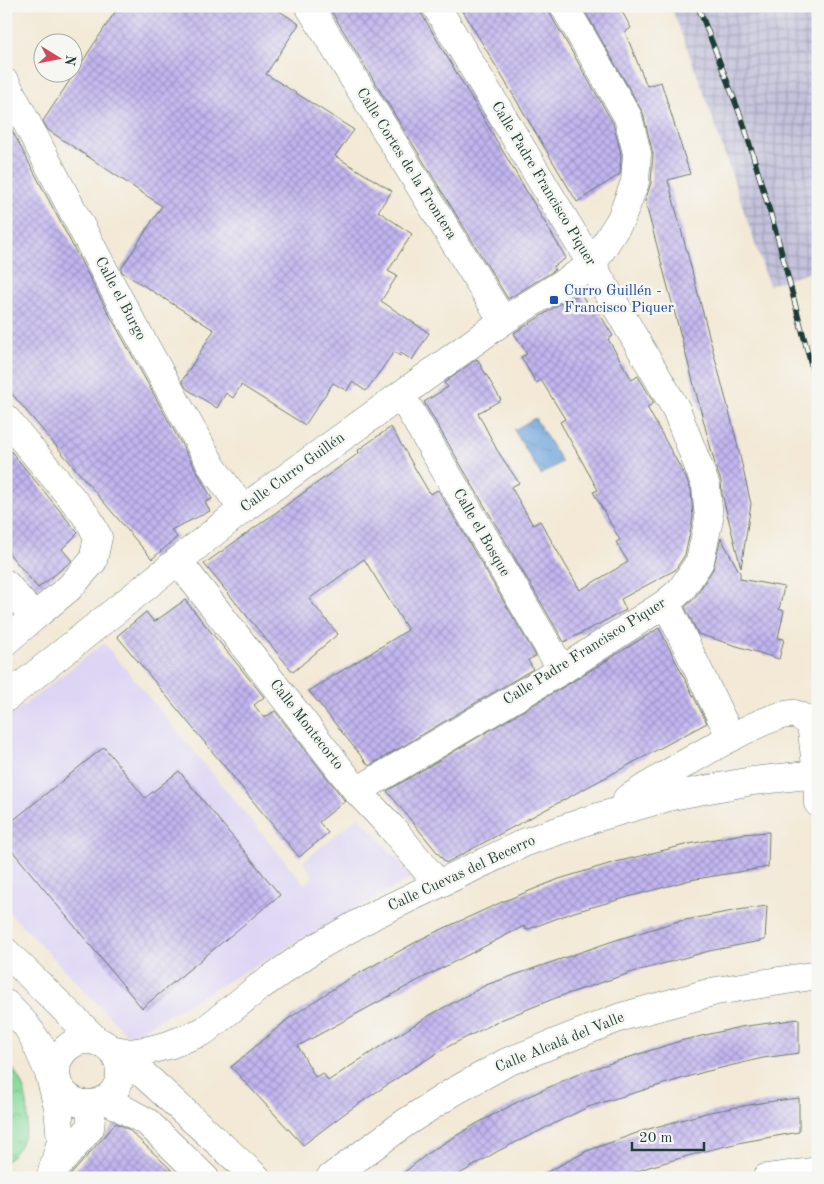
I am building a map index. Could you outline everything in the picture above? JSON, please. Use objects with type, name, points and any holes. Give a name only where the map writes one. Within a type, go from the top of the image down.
[{"type":"street","name":"Calle Cortes de la Frontera","points":[[309,6],[503,321]]},
{"type":"street","name":"Calle Padre Francisco Piquer","points":[[357,791],[562,670],[666,603],[681,590],[700,561],[709,519],[706,486],[676,409],[592,265],[436,6]]},
{"type":"street","points":[[564,6],[628,117],[637,153],[635,182],[621,219],[592,265]]},
{"type":"street","name":"Calle el Burgo","points":[[6,83],[146,348],[213,468],[243,509]]},
{"type":"street","name":"Calle Curro Guillén","points":[[6,698],[243,509],[503,321],[592,265]]},
{"type":"street","name":"Calle el Bosque","points":[[401,396],[562,670]]},
{"type":"street","points":[[6,419],[88,518],[98,537],[93,561],[69,588],[6,641]]},
{"type":"street","name":"Calle Montecorto","points":[[178,561],[357,791],[392,828],[438,884]]},
{"type":"street","points":[[6,584],[34,617]]},
{"type":"street","points":[[666,603],[731,738]]},
{"type":"street","points":[[595,818],[731,738],[776,717],[795,714],[811,723],[818,804]]},
{"type":"street","name":"Calle Cuevas del Becerro","points":[[108,1051],[130,1053],[149,1050],[169,1045],[204,1031],[259,987],[315,948],[374,915],[526,842],[595,818],[672,796],[752,782],[816,774]]},
{"type":"street","points":[[6,952],[108,1051],[120,1072],[113,1092],[98,1102],[82,1104],[65,1096],[59,1088],[56,1079],[58,1060],[70,1046],[78,1041],[88,1040],[108,1051],[143,1074],[257,1178]]},
{"type":"street","name":"Calle Alcalá del Valle","points":[[330,1178],[405,1123],[445,1097],[507,1062],[621,1017],[716,991],[818,975]]},
{"type":"street","points":[[6,1004],[25,1024],[56,1069]]},
{"type":"street","points":[[31,1032],[49,1073],[58,1107],[61,1141],[49,1175]]},
{"type":"street","points":[[49,1175],[90,1128],[98,1102]]},
{"type":"street","points":[[98,1102],[147,1122],[205,1178]]},
{"type":"street","points":[[766,1178],[818,1171]]},
{"type":"shaded area","points":[[671,6],[818,6],[818,270],[769,285],[704,93]]},
{"type":"shaded area","points":[[104,643],[304,884],[313,876],[303,862],[359,816],[412,877],[129,1037],[6,909],[6,719]]},
{"type":"green space","points":[[6,1060],[20,1080],[27,1102],[28,1113],[24,1136],[19,1147],[6,1162]]},
{"type":"water","points":[[535,418],[562,462],[541,475],[514,430]]},
{"type":"building","points":[[119,6],[272,6],[299,24],[266,74],[354,130],[335,156],[392,191],[378,211],[412,234],[388,271],[397,276],[381,301],[429,333],[412,360],[401,353],[400,356],[394,352],[366,391],[352,382],[347,391],[333,383],[305,425],[241,385],[233,398],[226,393],[217,408],[187,389],[182,381],[214,330],[122,272],[121,269],[162,206],[48,130],[43,121],[69,82],[82,82],[82,62]]},
{"type":"building","points":[[328,6],[417,6],[566,258],[553,267],[555,270],[508,299]]},
{"type":"building","points":[[460,6],[548,6],[550,14],[613,123],[621,154],[620,174],[577,202]]},
{"type":"building","points":[[582,6],[619,6],[631,28],[625,32],[647,86],[661,82],[690,174],[668,180],[735,434],[751,504],[741,568],[722,494],[721,481],[645,201],[651,183],[653,154],[643,113]]},
{"type":"building","points":[[6,119],[104,305],[212,499],[205,502],[210,511],[171,530],[177,537],[152,559],[6,387]]},
{"type":"building","points":[[581,294],[593,314],[598,311],[613,336],[608,339],[632,380],[638,376],[654,403],[647,407],[691,490],[693,518],[685,555],[675,570],[621,599],[626,610],[564,642],[424,402],[448,387],[444,383],[477,359],[501,400],[478,413],[497,450],[519,483],[511,487],[533,525],[540,521],[580,590],[628,562],[616,542],[620,540],[593,492],[598,490],[560,422],[565,419],[541,380],[536,383],[521,357],[527,354],[514,333],[571,297]]},
{"type":"building","points":[[391,427],[430,494],[438,490],[536,656],[528,660],[533,669],[369,766],[309,691],[408,630],[364,559],[309,599],[338,634],[293,672],[204,564],[359,453],[358,450]]},
{"type":"building","points":[[6,445],[78,533],[62,549],[72,561],[38,588],[6,550]]},
{"type":"building","points":[[721,538],[740,573],[740,579],[784,587],[779,609],[784,611],[778,638],[784,639],[779,659],[698,634],[685,607],[694,599],[713,569]]},
{"type":"building","points":[[185,600],[264,697],[254,705],[264,718],[275,711],[345,801],[319,822],[328,833],[299,857],[117,636],[146,612],[154,622]]},
{"type":"building","points":[[659,628],[707,723],[446,863],[387,791]]},
{"type":"building","points":[[104,747],[145,798],[179,771],[280,895],[142,1008],[6,843],[6,826]]},
{"type":"building","points":[[769,832],[768,867],[690,880],[574,912],[526,930],[524,926],[415,982],[298,1046],[315,1077],[323,1073],[328,1081],[432,1014],[486,985],[613,941],[675,922],[767,906],[765,940],[709,951],[633,972],[558,997],[503,1019],[449,1046],[414,1067],[348,1111],[303,1145],[231,1067],[288,1019],[345,981],[427,936],[502,902],[559,879],[612,863],[689,844],[742,834]]},
{"type":"building","points":[[799,1019],[799,1053],[763,1058],[704,1072],[588,1107],[498,1151],[453,1178],[397,1178],[431,1151],[474,1125],[527,1097],[583,1072],[680,1041],[740,1027]]},
{"type":"building","points":[[799,1098],[799,1132],[705,1151],[649,1167],[619,1178],[536,1178],[587,1151],[645,1130],[710,1112]]},
{"type":"building","points":[[116,1123],[128,1129],[180,1178],[68,1178]]},
{"type":"railway","points":[[698,6],[743,122],[778,239],[818,391]]},
{"type":"place","name":"Curro Guillén - Francisco Piquer","points":[[554,300]]}]
